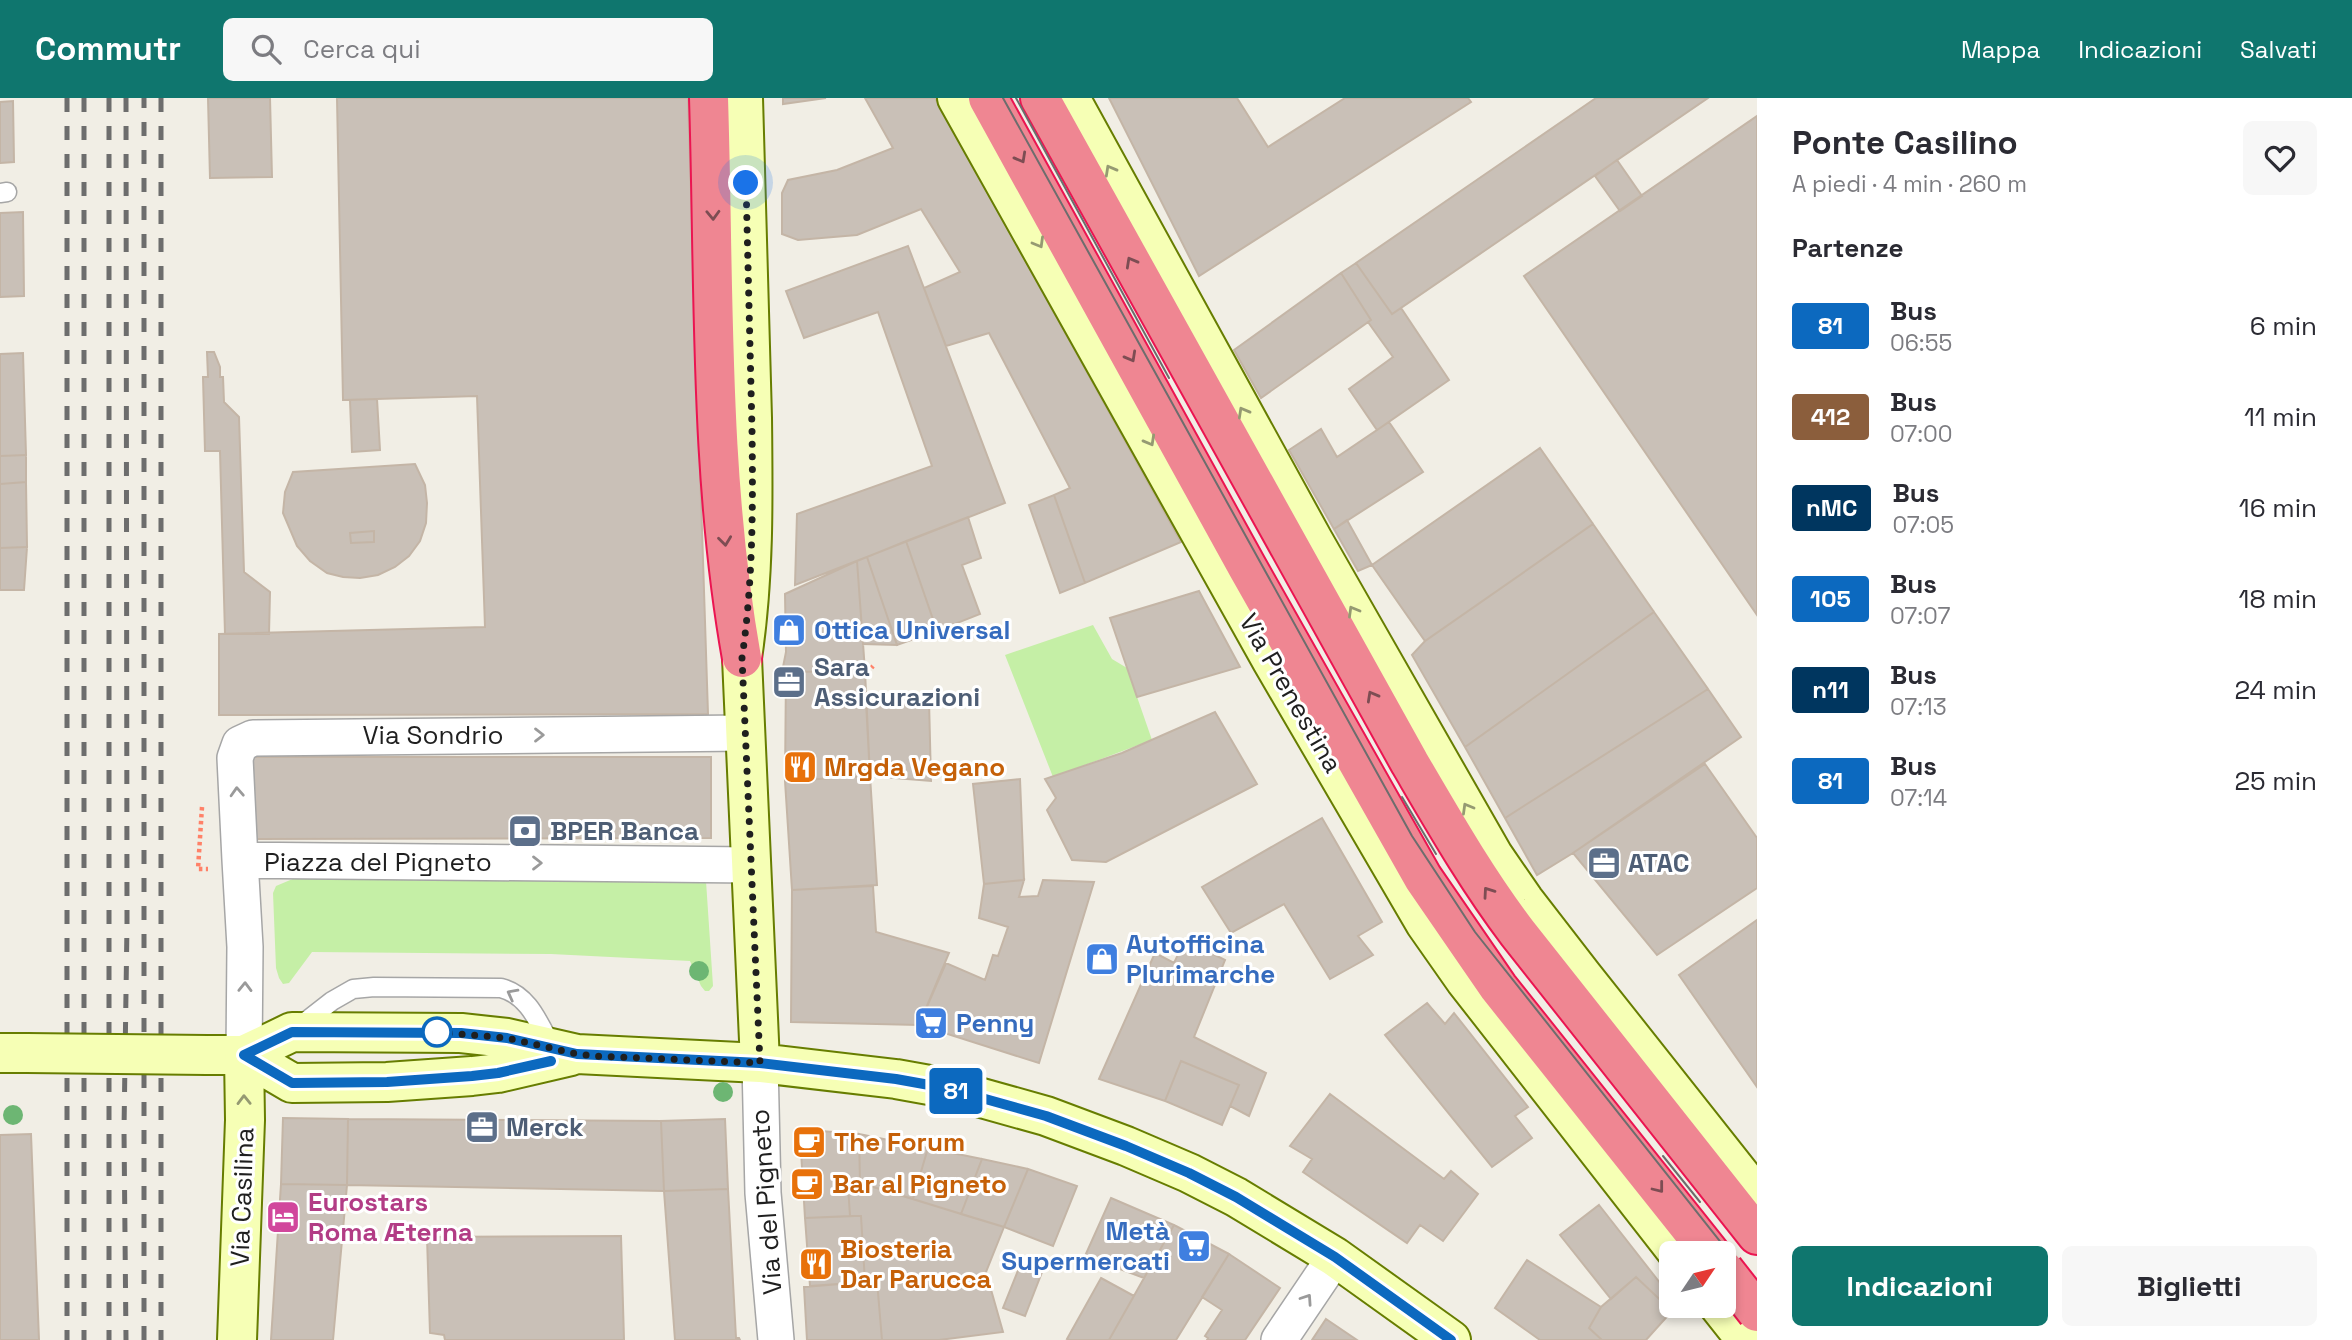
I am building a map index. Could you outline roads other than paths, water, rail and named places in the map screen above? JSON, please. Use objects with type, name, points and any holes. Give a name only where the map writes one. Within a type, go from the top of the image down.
[{"type":"highway","points":[[709,98],[719,474],[732,597],[742,658]]},
{"type":"highway","points":[[988,98],[1247,567],[1423,878],[1499,987],[1700,1241]]},
{"type":"highway","points":[[1040,98],[1403,751],[1467,860],[1518,933],[1757,1235]]},
{"type":"highway","points":[[1736,1285],[1757,1312]]},
{"type":"main road","points":[[743,98],[752,551],[750,605],[742,658],[760,1063]]},
{"type":"main road","name":"Via Prenestina","points":[[957,98],[1272,662],[1425,923],[1465,980],[1669,1241]]},
{"type":"main road","points":[[1070,98],[1313,540],[1493,855],[1582,975],[1757,1196]]},
{"type":"main road","points":[[14,1053],[225,1055],[292,1032],[461,1033],[507,1038],[565,1050],[760,1063],[946,1088],[1046,1116],[1189,1173],[1236,1197],[1335,1257],[1451,1340]]},
{"type":"main road","points":[[225,1055],[292,1083],[387,1082],[498,1073],[565,1050]]},
{"type":"main road","name":"Via Casilina","points":[[225,1055],[245,1120],[237,1340]]},
{"type":"main road","points":[[1729,1318],[1746,1340]]},
{"type":"street","name":"Via Sondrio","points":[[240,860],[235,758],[240,744],[253,738],[745,733]]},
{"type":"street","name":"Piazza del Pigneto","points":[[225,1055],[245,947],[240,860],[751,865]]},
{"type":"street","name":"Via del Pigneto","points":[[760,1063],[762,1192],[776,1340]]},
{"type":"street","points":[[1279,1340],[1335,1257]]},
{"type":"tram line","points":[[1003,98],[1412,836],[1475,932],[1757,1288]]},
{"type":"tram line","points":[[1016,98],[1169,378]]},
{"type":"tram line","points":[[1402,797],[1436,854]]},
{"type":"tram line","points":[[1663,1156],[1700,1202]]},
{"type":"railway","points":[[67,98],[67,1340]]},
{"type":"railway","points":[[84,98],[84,1340]]},
{"type":"railway","points":[[109,98],[109,1340]]},
{"type":"railway","points":[[126,98],[126,1340]]},
{"type":"railway","points":[[144,98],[144,1340]]},
{"type":"railway","points":[[161,98],[161,1340]]},
{"type":"place","name":"Ottica Universal","points":[[789,630]]},
{"type":"place","name":"Sara Assicurazioni","points":[[789,682]]},
{"type":"place","name":"Mrgda Vegano","points":[[800,767]]},
{"type":"place","name":"BPER Banca","points":[[525,831]]},
{"type":"place","name":"ATAC","points":[[1604,863]]},
{"type":"place","name":"Autofficina Plurimarche","points":[[1102,959]]},
{"type":"place","name":"Penny","points":[[931,1023]]},
{"type":"place","name":"Merck","points":[[482,1127]]},
{"type":"place","name":"The Forum","points":[[809,1142]]},
{"type":"place","name":"Bar al Pigneto","points":[[807,1184]]},
{"type":"place","name":"Eurostars Roma Æterna","points":[[283,1217]]},
{"type":"place","name":"Metà Supermercati","points":[[1194,1246]]},
{"type":"place","name":"Biosteria Dar Parucca","points":[[816,1264]]}]
